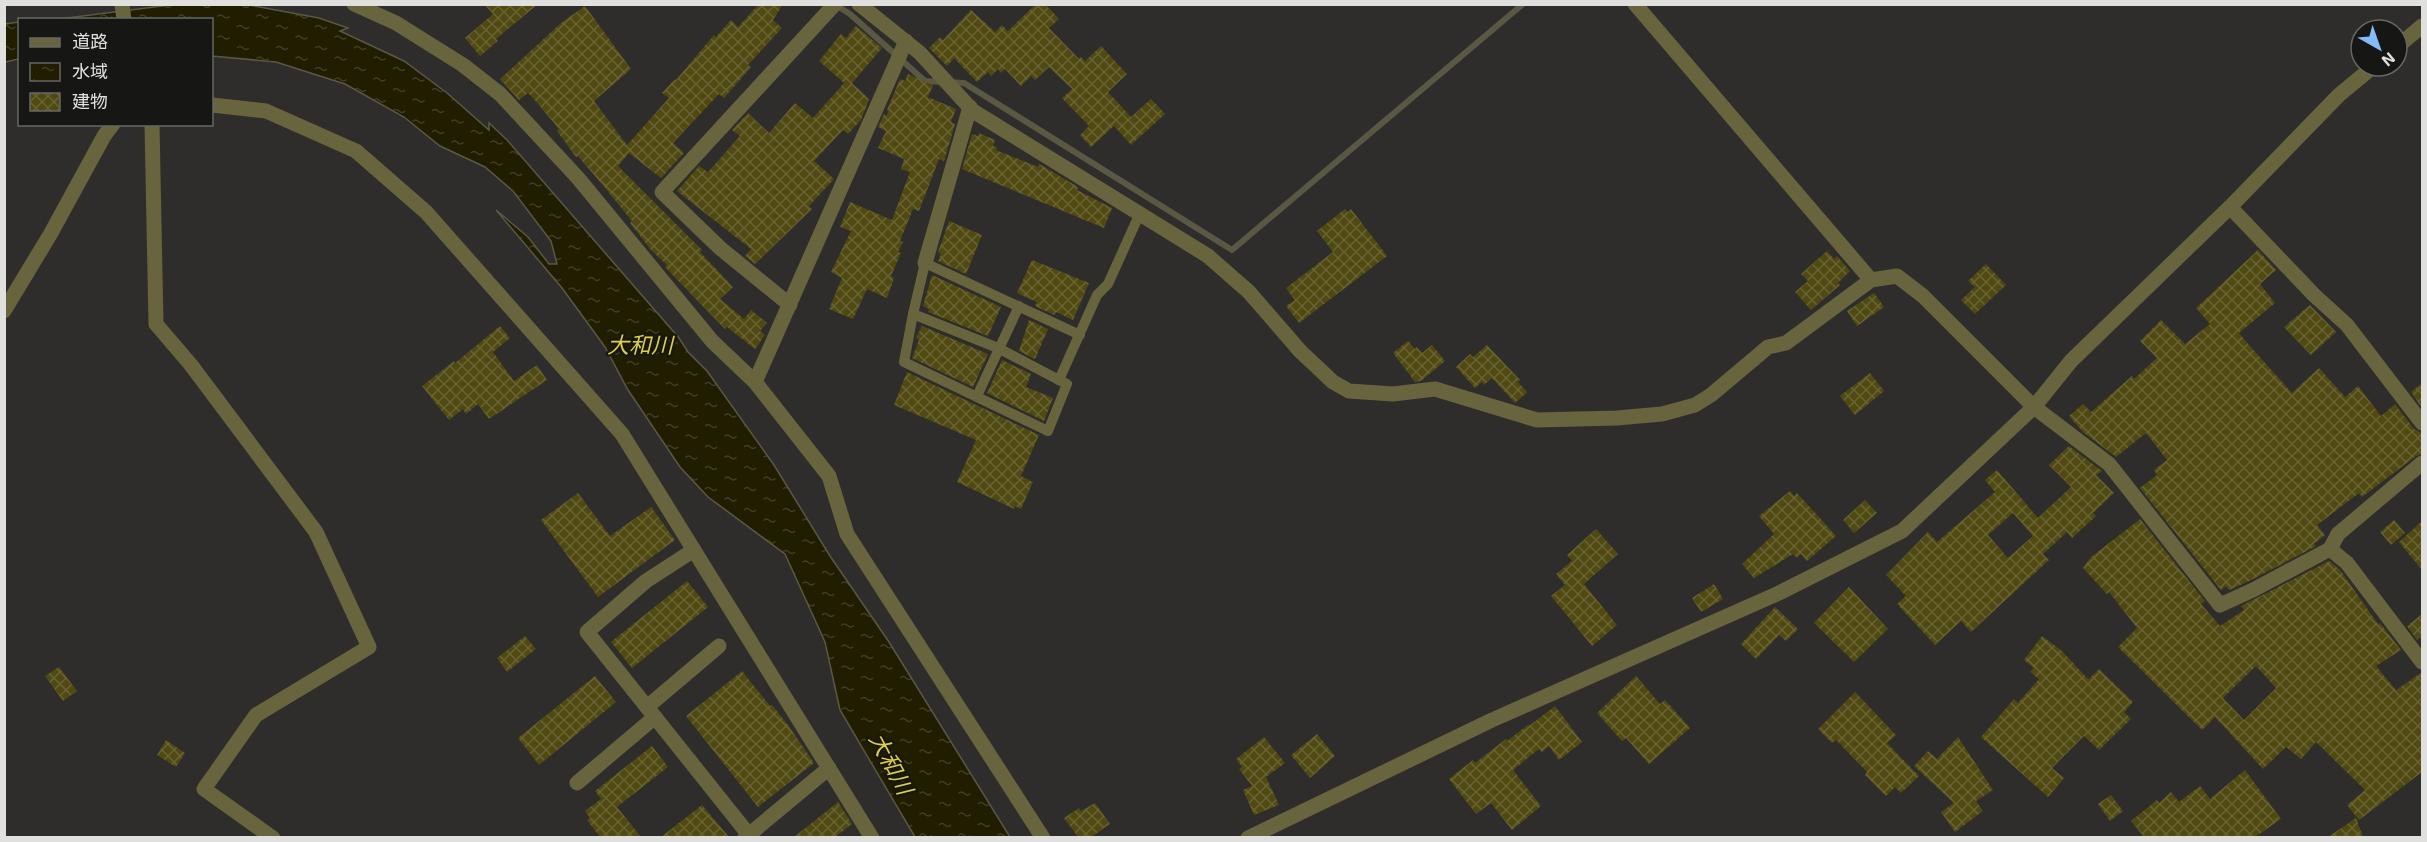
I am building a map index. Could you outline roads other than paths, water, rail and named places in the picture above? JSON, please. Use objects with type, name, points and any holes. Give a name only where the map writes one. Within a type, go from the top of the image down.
[{"type":"street","points":[[354,4],[396,23],[463,65],[500,94],[578,178],[712,341],[755,382],[829,476],[847,534],[1043,837]]},
{"type":"street","points":[[790,305],[720,248],[662,192],[835,4]]},
{"type":"street","points":[[860,4],[920,53],[970,107],[1208,256],[1249,292],[1300,351],[1333,382],[1349,391],[1393,394],[1435,389],[1537,420],[1617,418],[1662,414],[1695,405],[1711,395],[1768,347],[1786,343],[1871,280],[1897,276],[1923,296],[2034,407],[2109,464],[2220,605],[2330,549],[2338,534],[2422,464]]},
{"type":"street","points":[[1635,4],[1871,280]]},
{"type":"street","points":[[2409,37],[2422,26]]},
{"type":"street","points":[[755,382],[906,41]]},
{"type":"street","points":[[1248,837],[1492,720],[1779,593],[1902,531],[2034,407],[2071,361],[2230,207],[2339,95],[2360,78]]},
{"type":"street","points":[[213,105],[266,111],[356,151],[426,212],[622,434],[872,837]]},
{"type":"street","points":[[925,263],[970,107]]},
{"type":"street","points":[[4,311],[112,126]]},
{"type":"street","points":[[152,126],[156,324],[191,365],[316,532],[369,647],[256,715],[204,789],[273,837]]},
{"type":"street","points":[[2230,207],[2314,295],[2347,325],[2422,423]]},
{"type":"street","points":[[2330,549],[2347,563],[2422,662]]},
{"type":"street","points":[[694,550],[646,581],[587,632],[747,836],[829,768]]},
{"type":"street","points":[[577,783],[719,646]]},
{"type":"lane","points":[[1059,380],[1097,295],[1108,284],[1140,213]]},
{"type":"lane","points":[[913,314],[998,348],[1067,384],[1048,431],[904,362],[913,314],[925,263],[1080,335]]},
{"type":"lane","points":[[977,396],[1019,306]]},
{"type":"water","name":"大和川","points":[[178,4],[249,5],[319,18],[348,28],[340,31],[404,61],[447,93],[489,130],[489,123],[507,140],[679,338],[688,352],[707,371],[774,465],[830,556],[889,642],[1010,837],[915,837],[840,710],[825,642],[785,554],[708,497],[680,467],[628,390],[605,347],[562,288],[496,210],[528,237],[549,264],[557,264],[551,241],[513,191],[485,167],[440,146],[404,117],[345,84],[276,62],[213,56],[213,18],[67,18]]},
{"type":"water","points":[[18,22],[18,59],[5,62],[5,24]]},
{"type":"waterway","points":[[836,5],[850,14],[925,81],[964,83],[1232,250],[1523,4]]}]
